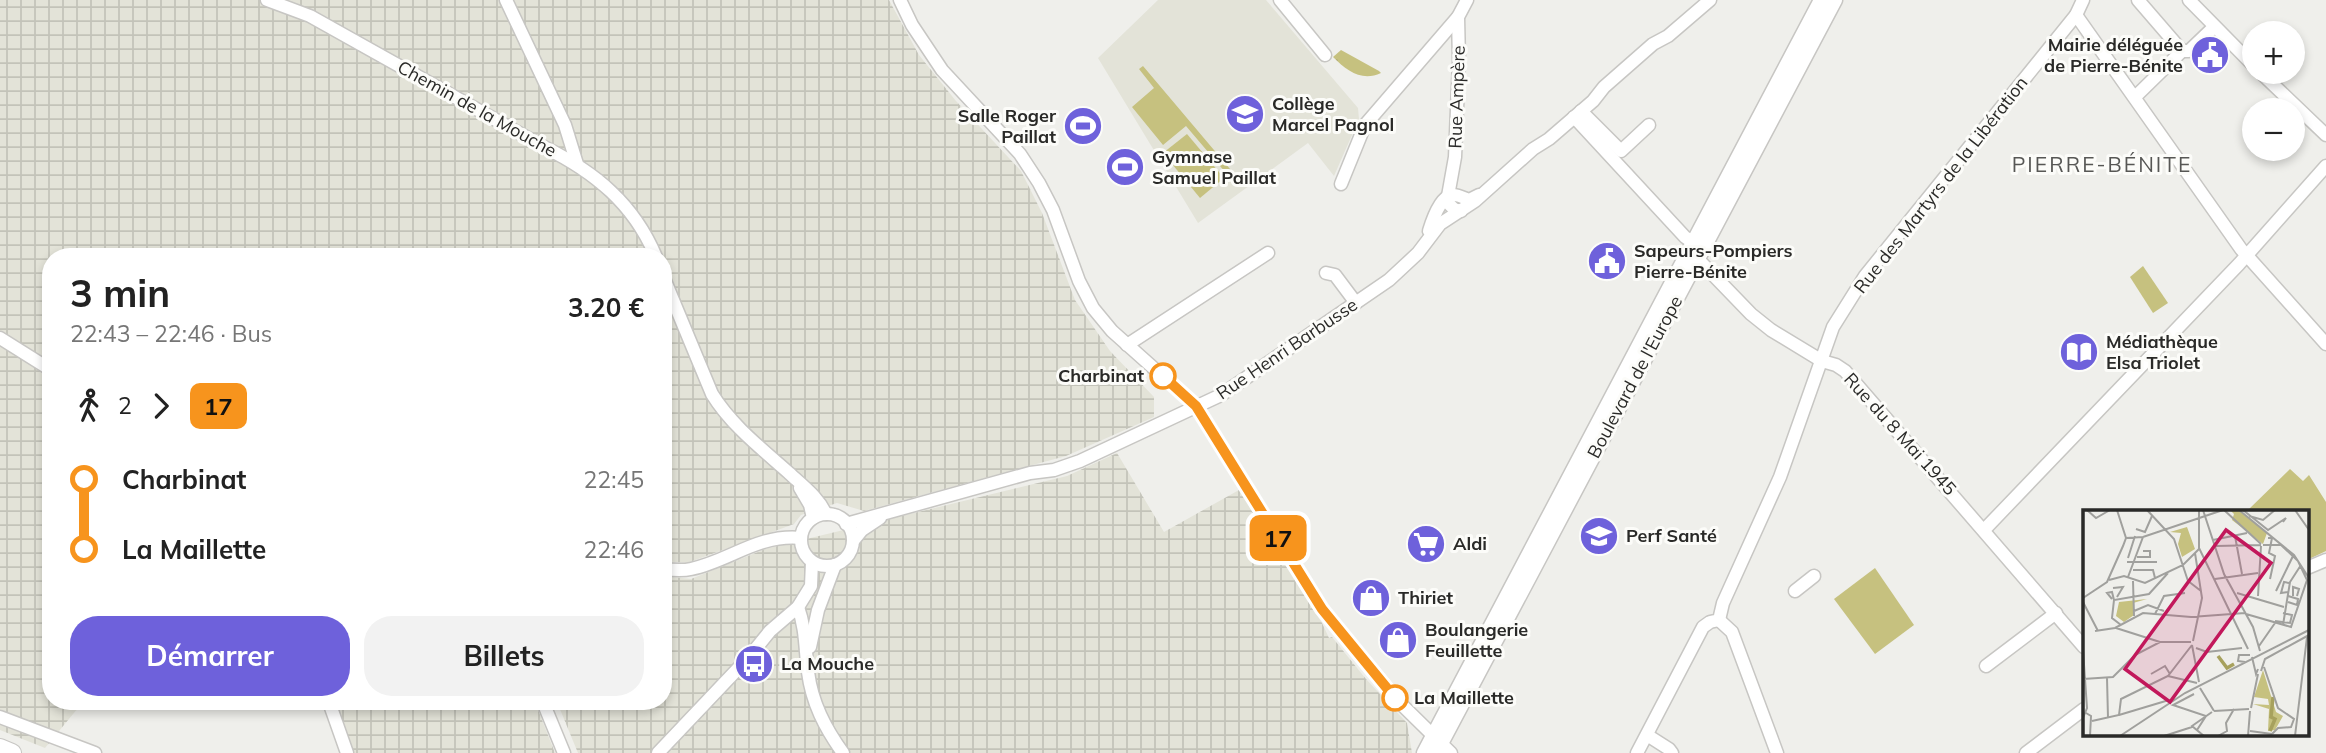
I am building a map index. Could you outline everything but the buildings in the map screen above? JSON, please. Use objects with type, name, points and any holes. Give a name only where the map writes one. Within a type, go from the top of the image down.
[{"type":"highway","points":[[0,748],[12,753]]},
{"type":"main road","name":"Boulevard de l'Europe","points":[[1424,753],[1440,746],[1821,0]]},
{"type":"main road","name":"Boulevard de l'Europe","points":[[1694,251],[1835,0]]},
{"type":"street","name":"Chemin de la Mouche","points":[[267,0],[310,16],[578,164],[622,202],[638,221],[652,248]]},
{"type":"street","points":[[506,0],[565,125],[578,164]]},
{"type":"street","points":[[900,0],[912,25],[942,70],[1020,154],[1039,183],[1053,210],[1079,281],[1093,309],[1127,345],[1196,406],[1322,609],[1391,693],[1440,746]]},
{"type":"street","points":[[1280,0],[1325,55]]},
{"type":"street","name":"Rue Ampère","points":[[1448,196],[1455,157],[1458,17],[1467,0]]},
{"type":"street","name":"Rue Henri Barbusse","points":[[846,524],[1023,475],[1054,470],[1098,453],[1221,394],[1397,274],[1440,225],[1461,211],[1578,114],[1653,44],[1668,36],[1710,0]]},
{"type":"street","name":"Rue des Martyrs de la Libération","points":[[1637,753],[1703,627],[1719,620],[1723,604],[1780,477],[1833,327],[1865,276],[2076,15],[2083,0]]},
{"type":"street","points":[[2138,0],[2182,51]]},
{"type":"street","points":[[2189,0],[2242,53]]},
{"type":"street","points":[[2076,15],[2213,213],[2246,256],[2326,344]]},
{"type":"street","points":[[1341,184],[1365,125],[1458,17]]},
{"type":"street","points":[[2135,97],[2182,51],[2189,51],[2214,27]]},
{"type":"street","points":[[2273,84],[2326,135]]},
{"type":"street","points":[[1578,114],[1620,151],[1649,125]]},
{"type":"street","name":"Rue du 8 Mai 1945","points":[[1578,114],[1751,314],[1771,330],[1822,361],[1845,371],[2083,646]]},
{"type":"street","points":[[1984,530],[2246,256],[2326,166]]},
{"type":"street","points":[[1461,211],[1449,204],[1448,196],[1454,195],[1469,200],[1482,193]]},
{"type":"street","name":"Rue Henri Barbusse","points":[[1425,243],[1448,196]]},
{"type":"street","points":[[1127,345],[1268,253]]},
{"type":"street","points":[[1326,273],[1335,275],[1356,303]]},
{"type":"street","points":[[672,297],[716,401],[743,431],[810,489],[820,502],[819,516]]},
{"type":"street","points":[[0,338],[42,364]]},
{"type":"street","name":"Rue Henri Barbusse","points":[[853,541],[877,519],[896,510]]},
{"type":"street","points":[[819,516],[841,519],[846,524],[853,541],[846,558],[835,565],[820,566],[803,552],[801,538],[807,524],[819,516]]},
{"type":"street","points":[[672,569],[693,569],[764,540],[801,538]]},
{"type":"street","points":[[2308,568],[2326,560]]},
{"type":"street","points":[[813,562],[811,586],[799,611],[806,635],[812,691],[828,733],[843,753]]},
{"type":"street","points":[[808,661],[822,598],[835,565]]},
{"type":"street","points":[[1795,591],[1814,576]]},
{"type":"street","points":[[658,753],[749,657],[770,631],[822,598]]},
{"type":"street","points":[[1986,666],[2056,614]]},
{"type":"street","points":[[1719,620],[1732,632],[1777,753]]},
{"type":"street","points":[[332,710],[347,753]]},
{"type":"street","points":[[546,710],[564,753]]},
{"type":"street","points":[[2026,753],[2083,710]]},
{"type":"street","points":[[0,718],[95,753]]},
{"type":"street","points":[[1647,735],[1672,753]]},
{"type":"shaded area","points":[[0,0],[889,0],[919,55],[956,101],[1021,171],[1042,213],[1075,300],[1110,351],[1154,397],[1154,417],[1066,456],[864,511],[837,503],[801,515],[794,524],[687,563],[672,562],[672,248],[42,248],[42,710],[76,710],[45,748],[0,730]]},
{"type":"shaded area","name":"Collège Marcel Pagnol","points":[[1158,0],[1266,0],[1358,108],[1359,119],[1334,176],[1308,143],[1198,223],[1098,58]]},
{"type":"shaded area","points":[[1117,453],[1164,532],[1239,490],[1329,638],[1332,637],[1407,723],[1412,753],[578,753],[560,710],[672,710],[672,577],[691,579],[765,549],[1067,476]]},
{"type":"shaded area","points":[[335,710],[538,710],[555,753],[351,753]]},
{"type":"green space","points":[[1341,50],[1381,73],[1361,76],[1349,71],[1333,57]]},
{"type":"green space","points":[[1143,66],[1241,182],[1237,186],[1186,126],[1163,145],[1132,107],[1154,88],[1139,69]]},
{"type":"green space","points":[[1187,134],[1224,178],[1200,198],[1163,153]]},
{"type":"green space","points":[[2143,266],[2168,303],[2153,313],[2130,277]]},
{"type":"green space","points":[[2290,469],[2303,481],[2309,475],[2326,502],[2326,551],[2308,560],[2308,510],[2248,510]]},
{"type":"green space","points":[[1875,568],[1914,625],[1875,654],[1834,599]]},
{"type":"bus line","name":"17","points":[[1163,376],[1196,406],[1322,609],[1395,698]]},
{"type":"place","name":"Mairie déléguée de Pierre-Bénite","points":[[2210,55]]},
{"type":"place","name":"Collège Marcel Pagnol","points":[[1245,114]]},
{"type":"place","name":"Salle Roger Paillat","points":[[1083,126]]},
{"type":"place","name":"Gymnase Samuel Paillat","points":[[1125,167]]},
{"type":"place","name":"Sapeurs-Pompiers Pierre-Bénite","points":[[1607,261]]},
{"type":"place","name":"Médiathèque Elsa Triolet","points":[[2079,352]]},
{"type":"place","name":"Charbinat","points":[[1163,376]]},
{"type":"place","name":"Perf Santé","points":[[1599,536]]},
{"type":"place","name":"Aldi","points":[[1426,544]]},
{"type":"place","name":"Thiriet","points":[[1371,598]]},
{"type":"place","name":"Boulangerie Feuillette","points":[[1398,640]]},
{"type":"place","name":"La Mouche","points":[[754,664]]},
{"type":"place","name":"La Maillette","points":[[1395,698]]},
{"type":"district","name":"PIERRE-BÉNITE","points":[[2102,165]]}]
